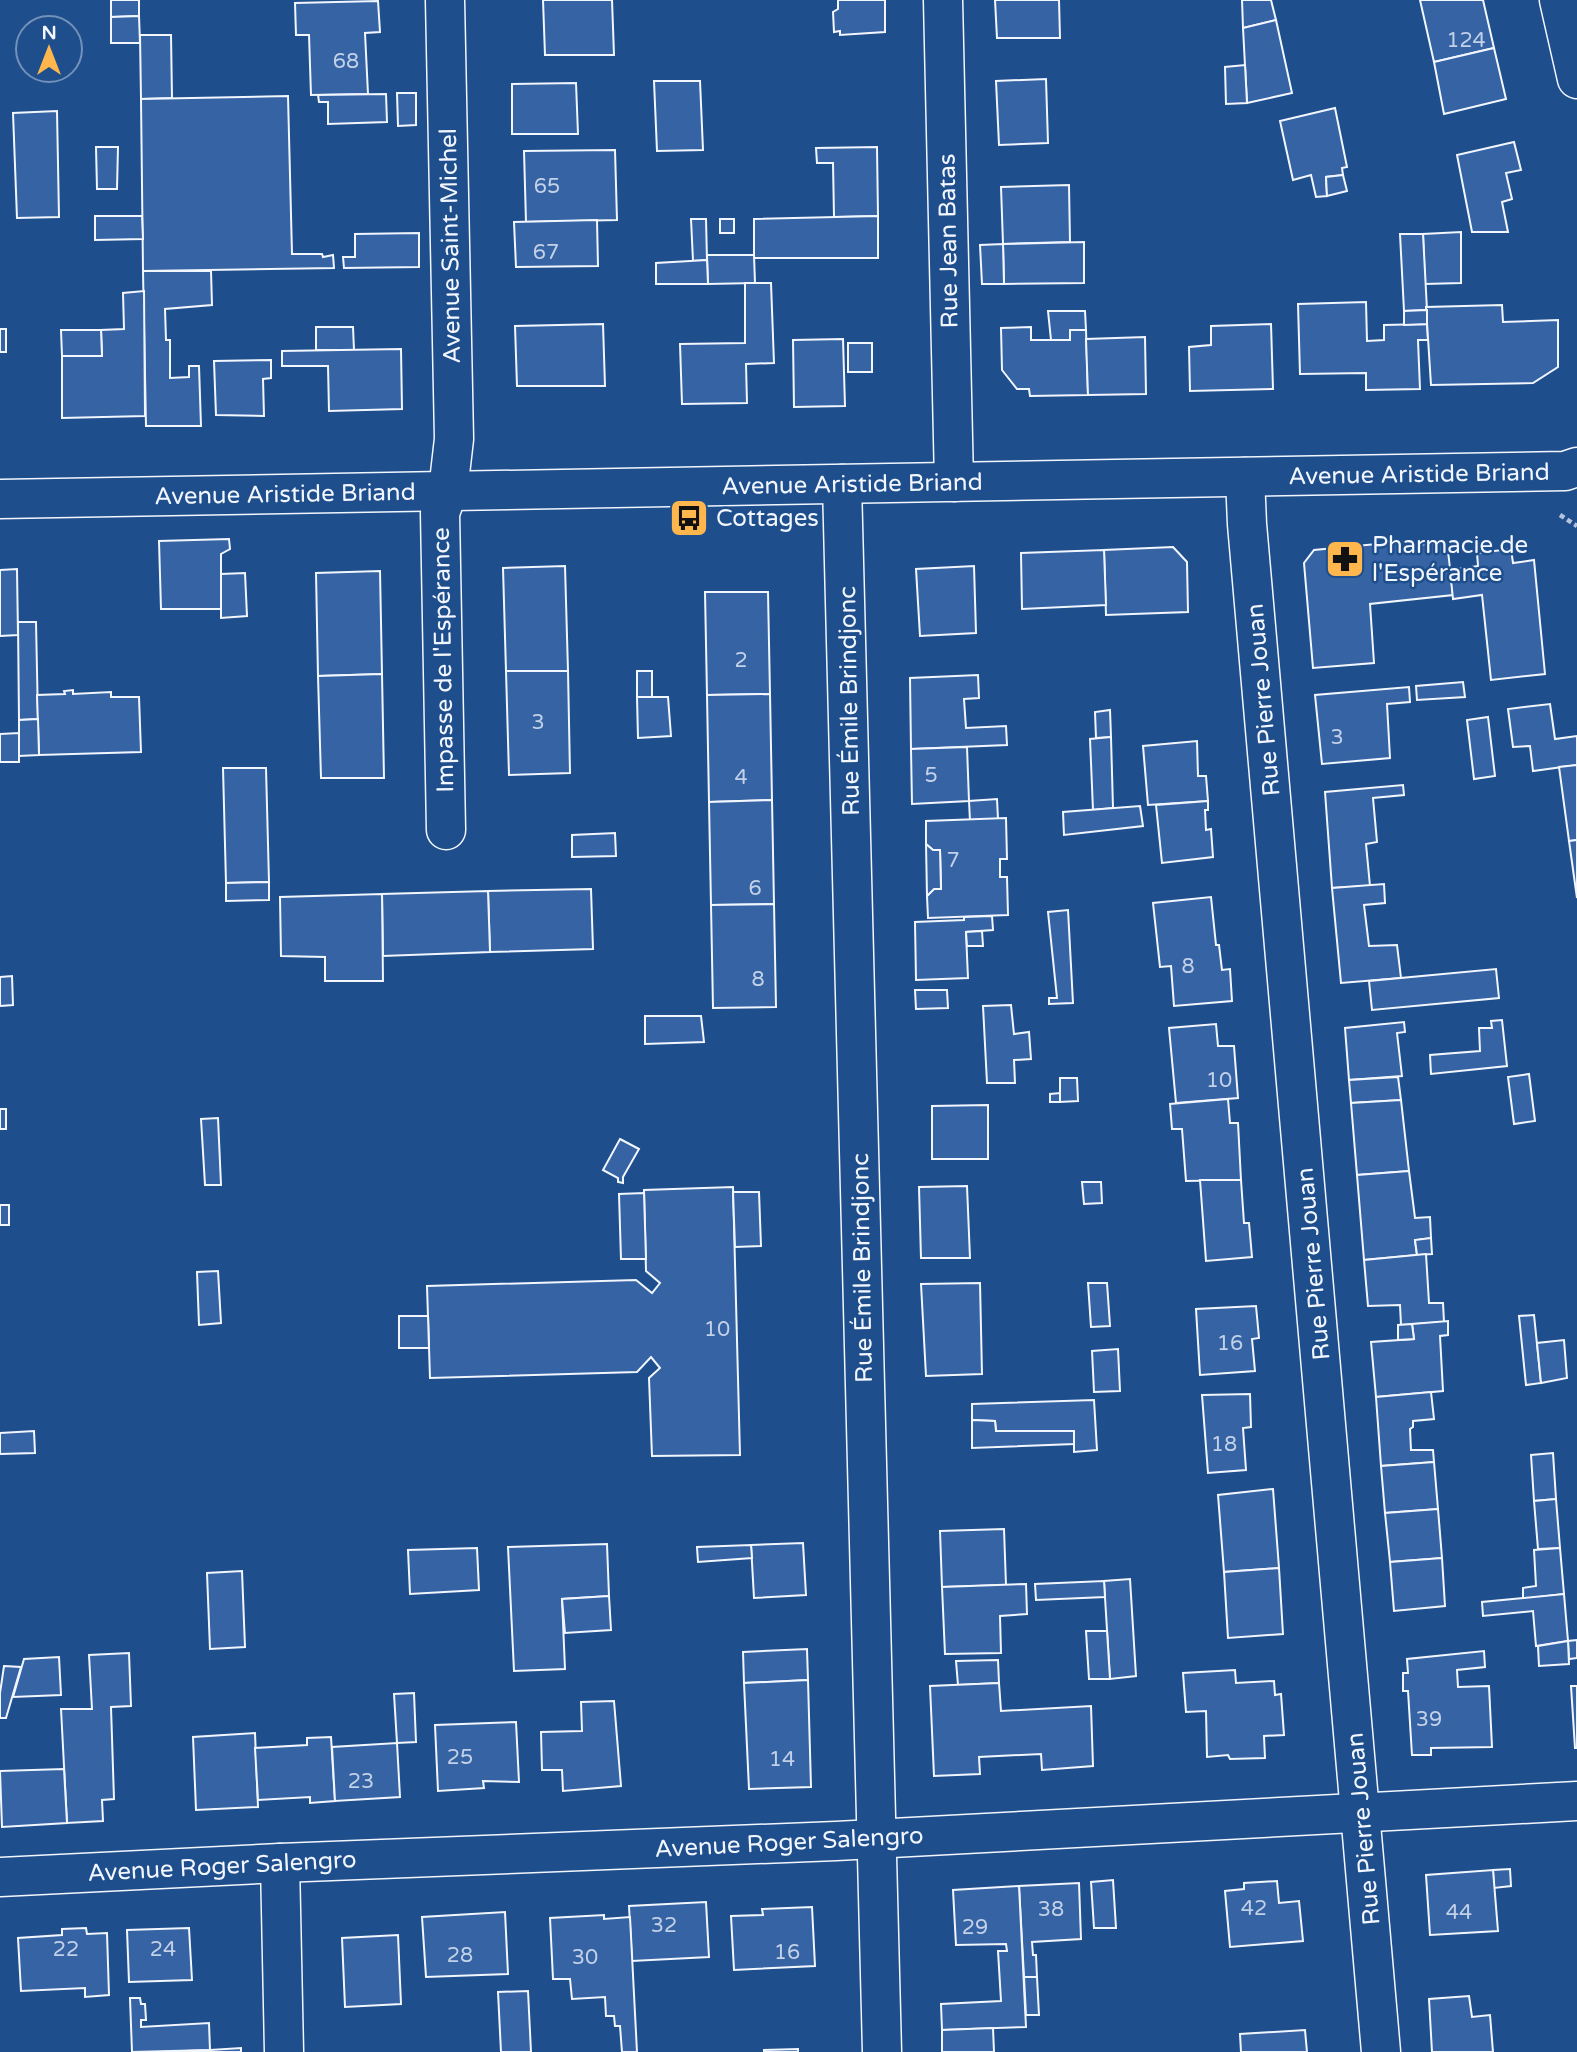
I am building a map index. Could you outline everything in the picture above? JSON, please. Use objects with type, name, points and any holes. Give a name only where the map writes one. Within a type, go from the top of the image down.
[{"type":"street","name":"Avenue Saint-Michel","points":[[445,0],[454,439],[448,491]]},
{"type":"street","name":"Rue Jean Batas","points":[[943,0],[954,482]]},
{"type":"street","points":[[1559,0],[1577,79]]},
{"type":"street","name":"Avenue Aristide Briand","points":[[0,499],[1565,471],[1577,467]]},
{"type":"street","name":"Rue Pierre Jouan","points":[[1245,477],[1381,2052]]},
{"type":"street","name":"Rue Émile Brindjonc","points":[[842,484],[882,2052]]},
{"type":"street","name":"Impasse de l'Espérance","points":[[446,830],[440,513],[448,491]]},
{"type":"street","name":"Avenue Roger Salengro","points":[[0,1877],[877,1838],[1577,1801]]},
{"type":"street","points":[[280,1863],[284,2052]]},
{"type":"building","points":[[111,0],[139,0],[139,16],[111,17]]},
{"type":"building","points":[[543,0],[612,0],[614,55],[545,55]]},
{"type":"building","points":[[838,0],[885,0],[885,32],[840,35],[840,31],[834,32],[833,12],[838,9]]},
{"type":"building","points":[[995,0],[1059,0],[1060,38],[997,38]]},
{"type":"building","points":[[1242,0],[1271,0],[1276,20],[1243,28]]},
{"type":"building","points":[[1420,0],[1483,0],[1494,48],[1434,62]]},
{"type":"building","points":[[378,1],[380,32],[365,33],[368,94],[311,95],[309,35],[296,35],[295,3]]},
{"type":"building","points":[[139,16],[140,43],[111,43],[111,17]]},
{"type":"building","points":[[1276,20],[1292,93],[1247,103],[1243,28]]},
{"type":"building","points":[[140,35],[171,35],[172,98],[141,99]]},
{"type":"building","points":[[1494,48],[1506,99],[1444,114],[1434,62]]},
{"type":"building","points":[[1245,65],[1247,103],[1226,104],[1225,67]]},
{"type":"building","points":[[1046,79],[1048,143],[999,145],[996,81]]},
{"type":"building","points":[[654,81],[700,81],[703,150],[657,151]]},
{"type":"building","points":[[576,83],[578,134],[512,134],[512,84]]},
{"type":"building","points":[[397,93],[416,93],[416,125],[398,126]]},
{"type":"building","points":[[386,94],[387,122],[328,124],[328,102],[319,102],[318,95]]},
{"type":"building","points":[[288,96],[292,254],[322,254],[323,257],[333,255],[334,268],[143,271],[141,99]]},
{"type":"building","points":[[1335,108],[1347,167],[1342,168],[1343,175],[1326,177],[1327,196],[1316,197],[1311,175],[1293,180],[1280,121]]},
{"type":"building","points":[[57,111],[59,217],[17,218],[13,113]]},
{"type":"building","points":[[1514,142],[1521,170],[1506,173],[1512,199],[1502,202],[1508,232],[1472,232],[1457,155]]},
{"type":"building","points":[[96,147],[118,147],[117,189],[97,189]]},
{"type":"building","points":[[877,147],[878,216],[834,217],[833,163],[817,163],[816,148]]},
{"type":"building","points":[[615,150],[617,220],[526,222],[524,151]]},
{"type":"building","points":[[1343,175],[1347,191],[1327,196],[1326,177]]},
{"type":"building","points":[[1069,185],[1070,242],[1003,244],[1001,187]]},
{"type":"building","points":[[95,216],[142,216],[143,239],[95,240]]},
{"type":"building","points":[[878,216],[878,258],[754,258],[754,219]]},
{"type":"building","points":[[691,219],[706,219],[707,260],[693,261]]},
{"type":"building","points":[[720,219],[734,219],[734,233],[720,233]]},
{"type":"building","points":[[597,220],[598,266],[516,267],[514,222]]},
{"type":"building","points":[[1461,232],[1461,283],[1425,284],[1423,234]]},
{"type":"building","points":[[419,233],[419,267],[344,268],[343,257],[355,257],[355,234]]},
{"type":"building","points":[[1400,234],[1423,234],[1427,310],[1404,311]]},
{"type":"building","points":[[1084,242],[1084,283],[1004,284],[1003,244]]},
{"type":"building","points":[[1003,244],[1004,284],[982,284],[980,245]]},
{"type":"building","points":[[707,255],[754,255],[755,283],[708,284]]},
{"type":"building","points":[[707,260],[708,284],[656,284],[656,263]]},
{"type":"building","points":[[143,271],[211,271],[212,305],[165,309],[166,340],[170,340],[170,378],[189,377],[189,366],[199,366],[201,426],[146,426]]},
{"type":"building","points":[[745,283],[771,283],[774,363],[746,364],[747,403],[682,404],[680,344],[745,343]]},
{"type":"building","points":[[144,291],[145,416],[62,418],[62,356],[102,356],[101,330],[124,329],[123,293]]},
{"type":"building","points":[[1366,302],[1367,341],[1384,340],[1384,325],[1427,324],[1428,340],[1418,340],[1420,389],[1366,390],[1366,373],[1300,374],[1298,304]]},
{"type":"building","points":[[1502,305],[1503,322],[1558,320],[1558,367],[1533,383],[1431,385],[1426,307]]},
{"type":"building","points":[[1427,310],[1427,324],[1404,325],[1404,311]]},
{"type":"building","points":[[1048,311],[1085,311],[1086,330],[1070,330],[1070,340],[1051,340]]},
{"type":"building","points":[[603,324],[605,386],[517,386],[515,326]]},
{"type":"building","points":[[1271,324],[1273,389],[1190,391],[1189,347],[1211,345],[1211,326]]},
{"type":"building","points":[[316,327],[353,327],[354,350],[316,350]]},
{"type":"building","points":[[1031,327],[1031,340],[1070,340],[1070,330],[1086,330],[1088,395],[1030,396],[1029,389],[1017,389],[1002,370],[1001,328]]},
{"type":"building","points":[[0,329],[6,329],[6,352],[0,352]]},
{"type":"building","points":[[61,330],[101,330],[102,356],[62,356]]},
{"type":"building","points":[[1145,337],[1146,394],[1088,395],[1086,339]]},
{"type":"building","points":[[843,339],[845,406],[794,407],[793,340]]},
{"type":"building","points":[[848,343],[872,343],[872,372],[848,372]]},
{"type":"building","points":[[401,349],[402,409],[329,411],[328,366],[282,366],[282,351]]},
{"type":"building","points":[[271,360],[271,378],[263,379],[264,416],[216,415],[214,361]]},
{"type":"building","points":[[229,539],[230,549],[221,554],[221,609],[161,609],[159,541]]},
{"type":"building","points":[[1408,541],[1408,546],[1447,542],[1453,595],[1370,604],[1374,663],[1313,668],[1304,563],[1314,550]]},
{"type":"building","points":[[1173,547],[1187,562],[1188,612],[1106,615],[1104,550]]},
{"type":"building","points":[[1511,549],[1513,563],[1534,560],[1545,674],[1491,680],[1482,595],[1453,599],[1450,570],[1478,566],[1477,553]]},
{"type":"building","points":[[1104,550],[1106,605],[1022,609],[1021,553]]},
{"type":"building","points":[[565,566],[568,671],[506,671],[503,568]]},
{"type":"building","points":[[974,566],[976,633],[920,636],[916,569]]},
{"type":"building","points":[[17,569],[18,635],[0,636],[0,570]]},
{"type":"building","points":[[380,571],[382,674],[318,676],[316,573]]},
{"type":"building","points":[[245,573],[247,616],[221,618],[221,574]]},
{"type":"building","points":[[705,592],[768,592],[770,694],[707,695]]},
{"type":"building","points":[[18,622],[36,622],[38,719],[19,720]]},
{"type":"building","points":[[506,671],[568,671],[570,773],[509,775]]},
{"type":"building","points":[[637,671],[652,671],[652,697],[637,697]]},
{"type":"building","points":[[382,674],[384,778],[321,778],[318,676]]},
{"type":"building","points":[[978,675],[979,698],[964,699],[966,728],[1006,726],[1007,745],[911,749],[910,678]]},
{"type":"building","points":[[1463,682],[1465,697],[1417,700],[1416,686]]},
{"type":"building","points":[[1409,687],[1410,702],[1387,704],[1390,758],[1322,764],[1315,695]]},
{"type":"building","points":[[73,690],[73,694],[111,692],[111,697],[139,697],[141,752],[39,755],[37,695],[65,694],[64,691]]},
{"type":"building","points":[[770,694],[772,800],[709,802],[707,695]]},
{"type":"building","points":[[637,697],[668,697],[671,736],[638,738]]},
{"type":"building","points":[[1550,704],[1555,739],[1577,736],[1577,765],[1533,771],[1530,746],[1513,747],[1508,709]]},
{"type":"building","points":[[1110,710],[1111,737],[1096,738],[1095,712]]},
{"type":"building","points":[[1488,717],[1495,776],[1474,779],[1467,720]]},
{"type":"building","points":[[38,719],[39,755],[19,756],[19,720]]},
{"type":"building","points":[[19,733],[19,762],[0,762],[0,734]]},
{"type":"building","points":[[1111,737],[1113,808],[1093,810],[1090,739]]},
{"type":"building","points":[[1197,741],[1198,776],[1206,776],[1208,801],[1148,805],[1143,746]]},
{"type":"building","points":[[967,747],[969,801],[912,804],[911,749]]},
{"type":"building","points":[[1577,765],[1577,840],[1569,841],[1559,767]]},
{"type":"building","points":[[223,768],[266,768],[269,882],[226,883]]},
{"type":"building","points":[[1403,785],[1404,795],[1373,798],[1377,842],[1366,844],[1370,886],[1332,888],[1325,792]]},
{"type":"building","points":[[997,799],[998,819],[970,821],[969,801]]},
{"type":"building","points":[[772,800],[774,904],[711,905],[709,802]]},
{"type":"building","points":[[1208,801],[1208,810],[1205,810],[1206,830],[1211,829],[1213,857],[1162,863],[1156,805]]},
{"type":"building","points":[[1140,806],[1143,826],[1064,835],[1063,812]]},
{"type":"building","points":[[1006,818],[1007,859],[1000,859],[1000,877],[1007,877],[1008,915],[928,918],[927,896],[934,889],[941,889],[940,850],[933,850],[926,844],[926,821]]},
{"type":"building","points":[[615,833],[616,856],[572,857],[572,835]]},
{"type":"building","points":[[1577,840],[1577,898],[1569,841]]},
{"type":"building","points":[[926,844],[933,850],[940,850],[941,889],[934,889],[927,896]]},
{"type":"building","points":[[269,882],[269,900],[226,901],[226,883]]},
{"type":"building","points":[[1384,884],[1385,903],[1364,905],[1369,946],[1397,945],[1401,978],[1341,983],[1332,888]]},
{"type":"building","points":[[591,889],[593,949],[490,952],[488,891]]},
{"type":"building","points":[[488,891],[490,952],[383,956],[382,894]]},
{"type":"building","points":[[382,894],[383,981],[325,981],[325,957],[281,956],[280,897]]},
{"type":"building","points":[[1211,897],[1216,945],[1219,945],[1222,970],[1230,969],[1232,1001],[1174,1006],[1171,966],[1160,967],[1153,903]]},
{"type":"building","points":[[774,904],[776,1007],[713,1008],[711,905]]},
{"type":"building","points":[[1068,910],[1073,1003],[1049,1004],[1049,998],[1057,998],[1048,912]]},
{"type":"building","points":[[992,916],[993,930],[966,932],[968,978],[916,980],[915,922]]},
{"type":"building","points":[[982,931],[983,946],[967,946],[966,932]]},
{"type":"building","points":[[1496,969],[1499,998],[1372,1010],[1369,981]]},
{"type":"building","points":[[12,976],[13,1005],[0,1006],[0,977]]},
{"type":"building","points":[[915,990],[947,990],[948,1008],[916,1009]]},
{"type":"building","points":[[1011,1005],[1014,1034],[1029,1032],[1031,1059],[1014,1060],[1015,1083],[987,1083],[983,1006]]},
{"type":"building","points":[[645,1016],[701,1016],[704,1042],[645,1044]]},
{"type":"building","points":[[1502,1020],[1507,1066],[1431,1074],[1430,1055],[1480,1051],[1479,1028],[1492,1028],[1491,1021]]},
{"type":"building","points":[[1404,1022],[1405,1032],[1397,1033],[1402,1076],[1349,1080],[1345,1028]]},
{"type":"building","points":[[1216,1024],[1218,1046],[1234,1046],[1238,1098],[1176,1103],[1169,1028]]},
{"type":"building","points":[[1529,1074],[1535,1121],[1514,1124],[1508,1077]]},
{"type":"building","points":[[1398,1077],[1401,1100],[1351,1103],[1349,1080]]},
{"type":"building","points":[[1060,1078],[1077,1078],[1078,1101],[1060,1102]]},
{"type":"building","points":[[1060,1093],[1060,1102],[1050,1102],[1050,1094]]},
{"type":"building","points":[[1228,1099],[1230,1123],[1238,1123],[1241,1180],[1186,1181],[1182,1129],[1172,1129],[1170,1104]]},
{"type":"building","points":[[1401,1100],[1409,1171],[1357,1175],[1351,1103]]},
{"type":"building","points":[[988,1105],[988,1159],[932,1159],[932,1106]]},
{"type":"building","points":[[0,1109],[6,1109],[6,1129],[0,1129]]},
{"type":"building","points":[[218,1118],[221,1185],[205,1185],[201,1119]]},
{"type":"building","points":[[620,1139],[639,1149],[623,1177],[623,1183],[603,1170]]},
{"type":"building","points":[[1409,1171],[1415,1218],[1430,1217],[1431,1238],[1415,1240],[1417,1255],[1364,1260],[1357,1175]]},
{"type":"building","points":[[1200,1180],[1241,1180],[1244,1223],[1249,1223],[1252,1257],[1206,1261]]},
{"type":"building","points":[[1082,1182],[1101,1182],[1102,1203],[1084,1204]]},
{"type":"building","points":[[967,1186],[970,1258],[921,1258],[919,1187]]},
{"type":"building","points":[[733,1187],[740,1455],[652,1456],[649,1378],[660,1368],[651,1357],[637,1372],[430,1378],[427,1286],[636,1280],[652,1293],[660,1283],[646,1271],[644,1190]]},
{"type":"building","points":[[733,1192],[759,1192],[761,1246],[735,1247]]},
{"type":"building","points":[[644,1193],[646,1259],[621,1259],[619,1194]]},
{"type":"building","points":[[0,1205],[9,1205],[9,1225],[0,1225]]},
{"type":"building","points":[[1431,1238],[1432,1254],[1417,1255],[1415,1240]]},
{"type":"building","points":[[1426,1254],[1429,1303],[1443,1303],[1444,1322],[1401,1325],[1400,1305],[1368,1306],[1364,1260]]},
{"type":"building","points":[[218,1271],[221,1323],[199,1325],[197,1272]]},
{"type":"building","points":[[980,1283],[982,1374],[926,1376],[921,1284]]},
{"type":"building","points":[[1088,1283],[1107,1283],[1110,1326],[1091,1327]]},
{"type":"building","points":[[1256,1306],[1259,1338],[1252,1339],[1255,1371],[1200,1375],[1196,1309]]},
{"type":"building","points":[[1534,1315],[1541,1383],[1526,1385],[1519,1316]]},
{"type":"building","points":[[399,1316],[428,1316],[429,1348],[399,1348]]},
{"type":"building","points":[[1448,1321],[1448,1335],[1440,1336],[1443,1391],[1376,1397],[1371,1342],[1414,1339],[1412,1324]]},
{"type":"building","points":[[1412,1324],[1414,1339],[1398,1340],[1398,1325]]},
{"type":"building","points":[[1564,1340],[1567,1378],[1541,1383],[1537,1343]]},
{"type":"building","points":[[1118,1349],[1120,1391],[1094,1392],[1092,1351]]},
{"type":"building","points":[[1431,1392],[1434,1419],[1413,1421],[1413,1427],[1410,1429],[1411,1450],[1433,1450],[1434,1462],[1381,1466],[1376,1397]]},
{"type":"building","points":[[1250,1394],[1251,1427],[1243,1428],[1246,1470],[1208,1473],[1202,1395]]},
{"type":"building","points":[[1094,1400],[1097,1450],[1074,1452],[1074,1431],[996,1431],[995,1421],[972,1420],[972,1404]]},
{"type":"building","points":[[972,1420],[995,1421],[996,1431],[1074,1431],[1074,1444],[972,1448]]},
{"type":"building","points":[[34,1431],[35,1453],[0,1454],[0,1433]]},
{"type":"building","points":[[1553,1453],[1556,1499],[1534,1501],[1531,1455]]},
{"type":"building","points":[[1434,1462],[1438,1509],[1385,1513],[1381,1466]]},
{"type":"building","points":[[1273,1489],[1279,1568],[1224,1572],[1218,1495]]},
{"type":"building","points":[[1556,1499],[1560,1548],[1538,1549],[1534,1501]]},
{"type":"building","points":[[1438,1509],[1442,1558],[1390,1562],[1385,1513]]},
{"type":"building","points":[[1004,1529],[1006,1585],[942,1587],[940,1531]]},
{"type":"building","points":[[803,1543],[806,1595],[754,1598],[751,1545]]},
{"type":"building","points":[[607,1544],[609,1596],[562,1599],[565,1669],[514,1671],[508,1547]]},
{"type":"building","points":[[751,1545],[752,1558],[698,1562],[697,1547]]},
{"type":"building","points":[[477,1548],[479,1590],[410,1594],[408,1550]]},
{"type":"building","points":[[1560,1548],[1564,1594],[1523,1599],[1523,1588],[1536,1586],[1534,1550]]},
{"type":"building","points":[[1442,1558],[1445,1606],[1394,1611],[1390,1562]]},
{"type":"building","points":[[1279,1568],[1283,1634],[1228,1638],[1224,1572]]},
{"type":"building","points":[[242,1571],[245,1647],[210,1649],[207,1573]]},
{"type":"building","points":[[1130,1579],[1136,1676],[1110,1679],[1104,1581]]},
{"type":"building","points":[[1104,1581],[1105,1597],[1036,1600],[1035,1584]]},
{"type":"building","points":[[1026,1584],[1027,1614],[1000,1616],[1001,1653],[945,1654],[942,1587]]},
{"type":"building","points":[[1564,1594],[1568,1641],[1536,1646],[1533,1611],[1483,1616],[1482,1602]]},
{"type":"building","points":[[609,1596],[611,1630],[565,1633],[562,1599]]},
{"type":"building","points":[[1086,1631],[1107,1631],[1110,1679],[1089,1679]]},
{"type":"building","points":[[1577,1640],[1577,1658],[1569,1659],[1568,1641]]},
{"type":"building","points":[[1568,1641],[1569,1664],[1539,1666],[1538,1646]]},
{"type":"building","points":[[807,1649],[808,1680],[744,1683],[743,1652]]},
{"type":"building","points":[[1484,1651],[1485,1667],[1457,1670],[1458,1687],[1489,1686],[1492,1747],[1431,1748],[1431,1755],[1412,1755],[1408,1691],[1403,1691],[1403,1673],[1408,1673],[1407,1659]]},
{"type":"building","points":[[129,1653],[131,1706],[111,1707],[114,1799],[102,1800],[103,1821],[67,1823],[61,1709],[92,1709],[89,1655]]},
{"type":"building","points":[[59,1657],[61,1695],[13,1697],[24,1659]]},
{"type":"building","points":[[998,1660],[999,1683],[958,1685],[956,1661]]},
{"type":"building","points":[[4,1666],[21,1667],[6,1718],[0,1718],[0,1693]]},
{"type":"building","points":[[1235,1670],[1236,1683],[1274,1681],[1275,1695],[1281,1694],[1284,1735],[1264,1736],[1265,1758],[1230,1759],[1228,1755],[1207,1757],[1206,1711],[1186,1712],[1183,1673]]},
{"type":"building","points":[[808,1680],[811,1787],[749,1789],[744,1683]]},
{"type":"building","points":[[999,1683],[1001,1711],[1091,1706],[1093,1766],[1042,1770],[1041,1754],[979,1757],[980,1774],[934,1776],[930,1686]]},
{"type":"building","points":[[1571,1686],[1577,1686],[1577,1748],[1575,1748]]},
{"type":"building","points":[[414,1693],[416,1742],[397,1743],[394,1694]]},
{"type":"building","points":[[614,1701],[621,1786],[563,1791],[562,1770],[542,1770],[541,1732],[582,1731],[581,1702]]},
{"type":"building","points":[[516,1722],[519,1782],[483,1781],[484,1788],[438,1791],[435,1725]]},
{"type":"building","points":[[255,1733],[258,1807],[196,1810],[193,1737]]},
{"type":"building","points":[[331,1737],[335,1801],[310,1803],[310,1797],[258,1800],[255,1748],[307,1745],[307,1738]]},
{"type":"building","points":[[397,1743],[400,1797],[335,1801],[332,1747]]},
{"type":"building","points":[[64,1769],[67,1823],[2,1827],[0,1771]]},
{"type":"building","points":[[1510,1869],[1511,1886],[1494,1888],[1493,1870]]},
{"type":"building","points":[[1493,1870],[1498,1931],[1430,1935],[1426,1875]]},
{"type":"building","points":[[1113,1880],[1116,1928],[1094,1928],[1091,1882]]},
{"type":"building","points":[[1277,1881],[1279,1903],[1299,1901],[1303,1941],[1230,1947],[1225,1891],[1244,1889],[1244,1883]]},
{"type":"building","points":[[1079,1883],[1081,1939],[1032,1942],[1033,1955],[1036,1955],[1037,1977],[1024,1977],[1019,1886]]},
{"type":"building","points":[[1019,1886],[1026,2027],[942,2030],[941,2004],[1001,2001],[998,1951],[1007,1951],[1006,1944],[956,1945],[953,1890]]},
{"type":"building","points":[[706,1902],[709,1957],[632,1961],[629,1906]]},
{"type":"building","points":[[812,1907],[815,1966],[734,1970],[731,1916],[763,1915],[762,1909]]},
{"type":"building","points":[[505,1912],[508,1974],[426,1977],[422,1917]]},
{"type":"building","points":[[604,1915],[604,1919],[630,1917],[637,2052],[622,2052],[620,2026],[615,2026],[614,2016],[606,2016],[605,1997],[572,1999],[570,1979],[553,1979],[550,1918]]},
{"type":"building","points":[[86,1928],[87,1934],[107,1933],[109,1995],[85,1997],[85,1988],[21,1991],[18,1938],[62,1935],[62,1929]]},
{"type":"building","points":[[189,1928],[192,1980],[129,1982],[127,1930]]},
{"type":"building","points":[[398,1935],[401,2004],[345,2007],[342,1938]]},
{"type":"building","points":[[1024,1977],[1037,1977],[1039,2015],[1026,2015]]},
{"type":"building","points":[[528,1991],[531,2052],[501,2052],[498,1992]]},
{"type":"building","points":[[1469,1996],[1472,2017],[1490,2015],[1493,2052],[1432,2052],[1429,1999]]},
{"type":"building","points":[[130,1998],[140,1998],[141,2004],[145,2004],[146,2020],[141,2020],[141,2027],[209,2023],[210,2050],[132,2052]]},
{"type":"building","points":[[993,2028],[994,2052],[942,2052],[942,2030]]},
{"type":"building","points":[[1305,2030],[1307,2052],[1241,2052],[1240,2034]]},
{"type":"building","points":[[241,2048],[241,2052],[159,2052],[210,2050]]},
{"type":"building","points":[[798,2049],[798,2052],[764,2052],[764,2050]]},
{"type":"place","name":"Cottages","points":[[689,518]]},
{"type":"place","name":"Pharmacie de l'Espérance","points":[[1345,559]]}]
